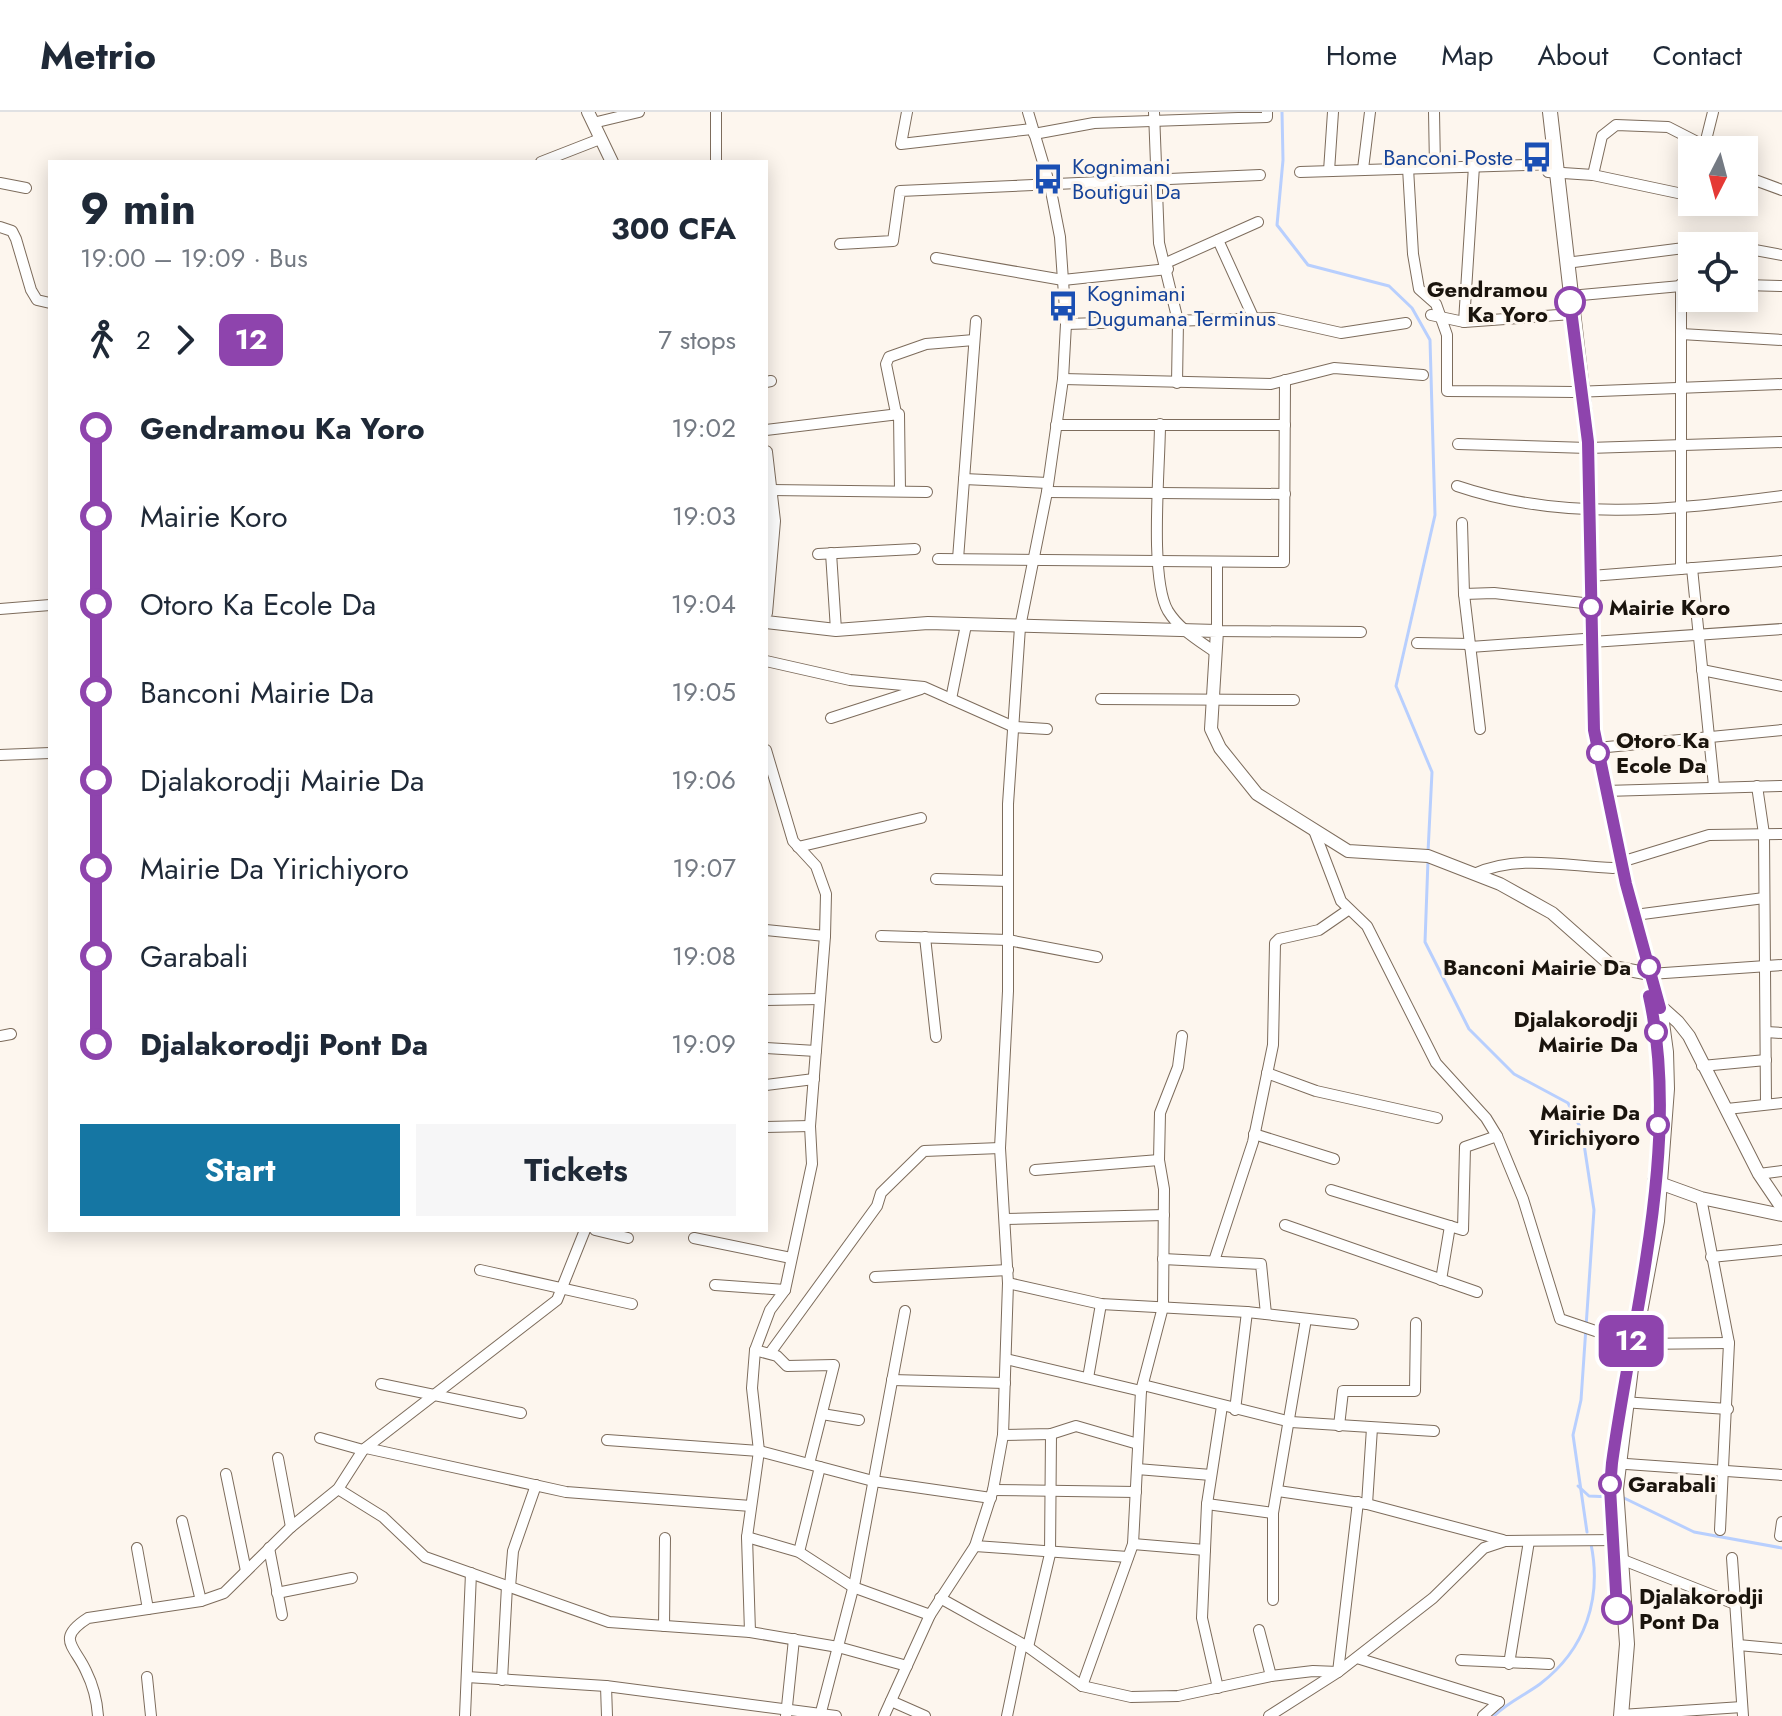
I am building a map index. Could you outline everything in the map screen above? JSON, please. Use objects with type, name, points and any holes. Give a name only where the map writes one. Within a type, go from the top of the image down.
[{"type":"main road","points":[[1542,112],[1566,263],[1570,296],[1568,315]]},
{"type":"main road","points":[[1550,112],[1552,168],[1584,448],[1591,576],[1586,731],[1617,865],[1647,974],[1660,1008],[1667,1089],[1657,1182],[1615,1463],[1613,1488],[1619,1644],[1613,1716]]},
{"type":"main road","points":[[1586,510],[1583,603],[1597,748],[1617,865],[1635,915],[1647,974],[1661,1085],[1657,1182]]},
{"type":"main road","points":[[1618,1558],[1627,1644],[1621,1716]]},
{"type":"street","points":[[611,160],[590,117],[639,112]]},
{"type":"street","points":[[716,112],[716,160]]},
{"type":"street","points":[[907,112],[901,144],[1154,116],[1267,117],[1267,112]]},
{"type":"street","points":[[884,1716],[930,1615],[975,1546],[992,1494],[1003,1435],[1008,1270],[1000,1148],[1014,727],[1020,627],[1047,487],[1063,379],[1066,324],[1050,186],[1028,112]]},
{"type":"street","points":[[1329,171],[1333,112]]},
{"type":"street","points":[[1363,169],[1370,112]]},
{"type":"street","points":[[1434,112],[1435,167]]},
{"type":"street","points":[[1710,136],[1713,112]]},
{"type":"street","points":[[1154,116],[1159,243],[1178,321],[1177,383]]},
{"type":"street","points":[[1593,175],[1602,136],[1616,125],[1668,127],[1686,136]]},
{"type":"street","points":[[546,160],[600,139]]},
{"type":"street","points":[[1300,172],[1474,166],[1552,168],[1678,193]]},
{"type":"street","points":[[1464,322],[1474,166]]},
{"type":"street","points":[[1408,168],[1413,254],[1419,289],[1436,304],[1436,316],[1447,335],[1447,391],[1578,391],[1782,384]]},
{"type":"street","points":[[840,244],[893,241],[900,191],[1260,175]]},
{"type":"street","points":[[1758,181],[1782,190]]},
{"type":"street","points":[[0,183],[26,188]]},
{"type":"street","points":[[936,258],[1063,280],[1167,266],[1258,222]]},
{"type":"street","points":[[0,227],[12,231],[20,246],[31,290],[37,300],[48,303]]},
{"type":"street","points":[[1218,240],[1254,319]]},
{"type":"street","points":[[1566,263],[1678,248]]},
{"type":"street","points":[[1758,251],[1782,255]]},
{"type":"street","points":[[1570,296],[1678,285]]},
{"type":"street","points":[[1758,285],[1782,286]]},
{"type":"street","points":[[1684,312],[1681,509],[1687,569],[1699,635],[1714,786]]},
{"type":"street","points":[[1436,316],[1464,322],[1568,315]]},
{"type":"street","points":[[1066,324],[1274,318],[1341,333],[1406,323]]},
{"type":"street","points":[[958,559],[976,321]]},
{"type":"street","points":[[1681,334],[1782,340]]},
{"type":"street","points":[[896,413],[886,364],[889,357],[926,344],[974,340]]},
{"type":"street","points":[[1063,379],[1271,384],[1334,368],[1423,375]]},
{"type":"street","points":[[938,559],[1284,562],[1285,380]]},
{"type":"street","points":[[768,430],[896,413],[901,416],[900,491]]},
{"type":"street","points":[[1160,424],[1159,561],[1163,601],[1185,630],[1215,652]]},
{"type":"street","points":[[1056,425],[1285,425]]},
{"type":"street","points":[[1458,444],[1584,448],[1782,442]]},
{"type":"street","points":[[768,467],[774,521],[768,590]]},
{"type":"street","points":[[964,479],[1159,493],[1285,494]]},
{"type":"street","points":[[1457,486],[1500,501],[1586,510],[1681,509],[1782,496]]},
{"type":"street","points":[[771,490],[927,492]]},
{"type":"street","points":[[1462,523],[1464,594],[1480,729]]},
{"type":"street","points":[[818,554],[915,549]]},
{"type":"street","points":[[831,553],[836,630]]},
{"type":"street","points":[[1591,576],[1782,561]]},
{"type":"street","points":[[1217,562],[1217,631],[1211,729],[1241,777],[1257,794],[1348,851],[1428,856],[1500,884],[1552,913],[1613,967],[1647,974],[1782,965]]},
{"type":"street","points":[[1464,594],[1494,593],[1583,603]]},
{"type":"street","points":[[0,609],[48,605]]},
{"type":"street","points":[[768,622],[836,630],[928,623],[1361,632]]},
{"type":"street","points":[[951,699],[966,625]]},
{"type":"street","points":[[1417,643],[1470,646],[1782,629]]},
{"type":"street","points":[[768,661],[850,680],[924,687],[1014,727],[1047,729]]},
{"type":"street","points":[[1702,670],[1782,686]]},
{"type":"street","points":[[831,718],[924,687]]},
{"type":"street","points":[[1101,699],[1294,700]]},
{"type":"street","points":[[1597,748],[1782,730]]},
{"type":"street","points":[[0,755],[48,753]]},
{"type":"street","points":[[750,1632],[747,1537],[759,1451],[752,1388],[755,1350],[770,1310],[785,1290],[812,1164],[810,1126],[826,894],[816,866],[798,847],[780,804],[768,759]]},
{"type":"street","points":[[1757,786],[1764,834],[1766,1104]]},
{"type":"street","points":[[1605,791],[1782,786]]},
{"type":"street","points":[[768,807],[780,804]]},
{"type":"street","points":[[798,847],[921,818]]},
{"type":"street","points":[[1315,833],[1341,901],[1367,926],[1436,1063],[1486,1118],[1497,1136],[1523,1199],[1560,1319],[1632,1344],[1729,1343]]},
{"type":"street","points":[[1474,874],[1498,863],[1617,865],[1709,835],[1782,834]]},
{"type":"street","points":[[936,879],[1008,881]]},
{"type":"street","points":[[1635,915],[1764,898]]},
{"type":"street","points":[[1214,1261],[1254,1134],[1267,1073],[1274,1034],[1275,943],[1279,939],[1319,930],[1348,910]]},
{"type":"street","points":[[768,930],[825,936]]},
{"type":"street","points":[[881,936],[1008,940],[1097,957]]},
{"type":"street","points":[[925,937],[936,1037]]},
{"type":"street","points":[[1649,996],[1689,1036],[1759,1174],[1782,1208]]},
{"type":"street","points":[[768,1000],[820,999]]},
{"type":"street","points":[[1766,1032],[1782,1033]]},
{"type":"street","points":[[1082,1686],[1133,1544],[1142,1388],[1163,1307],[1164,1215],[1159,1160],[1160,1113],[1178,1067],[1182,1036]]},
{"type":"street","points":[[768,1048],[816,1051]]},
{"type":"street","points":[[1702,1066],[1766,1060]]},
{"type":"street","points":[[1267,1073],[1316,1091],[1437,1118]]},
{"type":"street","points":[[768,1085],[814,1079]]},
{"type":"street","points":[[1727,1109],[1782,1103]]},
{"type":"street","points":[[768,1127],[810,1126]]},
{"type":"street","points":[[1254,1134],[1334,1159]]},
{"type":"street","points":[[1331,1190],[1463,1230],[1465,1147],[1497,1136]]},
{"type":"street","points":[[770,1353],[877,1206],[881,1193],[924,1151],[1000,1148]]},
{"type":"street","points":[[1035,1170],[1159,1160]]},
{"type":"street","points":[[1759,1174],[1782,1171]]},
{"type":"street","points":[[1657,1182],[1701,1198],[1782,1215]]},
{"type":"street","points":[[1701,1198],[1729,1343],[1720,1530]]},
{"type":"street","points":[[1005,1219],[1164,1215]]},
{"type":"street","points":[[1285,1225],[1477,1292]]},
{"type":"street","points":[[1441,1280],[1450,1226]]},
{"type":"street","points":[[98,1716],[86,1670],[70,1647],[69,1638],[75,1627],[88,1618],[201,1601],[224,1593],[291,1527],[338,1489],[365,1449],[557,1300],[584,1232]]},
{"type":"street","points":[[603,1232],[628,1238]]},
{"type":"street","points":[[694,1238],[791,1258]]},
{"type":"street","points":[[1711,1257],[1782,1250]]},
{"type":"street","points":[[1163,1259],[1261,1264],[1266,1314]]},
{"type":"street","points":[[480,1270],[632,1304]]},
{"type":"street","points":[[875,1277],[1008,1270]]},
{"type":"street","points":[[1008,1283],[1101,1304],[1247,1312],[1353,1324]]},
{"type":"street","points":[[715,1285],[785,1290]]},
{"type":"street","points":[[1088,1378],[1101,1304]]},
{"type":"street","points":[[821,1712],[853,1587],[905,1311]]},
{"type":"street","points":[[1235,1410],[1247,1312]]},
{"type":"street","points":[[1273,1600],[1273,1513],[1291,1422],[1306,1319]]},
{"type":"street","points":[[1339,1426],[1343,1391],[1415,1391],[1416,1323]]},
{"type":"street","points":[[755,1350],[770,1353],[787,1366],[834,1365],[822,1414],[799,1552]]},
{"type":"street","points":[[1006,1359],[1291,1422],[1434,1431]]},
{"type":"street","points":[[892,1380],[1005,1383]]},
{"type":"street","points":[[381,1384],[521,1413]]},
{"type":"street","points":[[1623,1402],[1728,1409]]},
{"type":"street","points":[[1218,1688],[1202,1618],[1207,1504],[1222,1406]]},
{"type":"street","points":[[822,1414],[859,1420]]},
{"type":"street","points":[[1003,1435],[1051,1434],[1076,1426],[1138,1444]]},
{"type":"street","points":[[1338,1672],[1372,1428]]},
{"type":"street","points":[[1007,1716],[1050,1554],[1051,1434]]},
{"type":"street","points":[[320,1438],[566,1492],[751,1506]]},
{"type":"street","points":[[607,1440],[759,1451],[873,1481],[992,1494],[1136,1492]]},
{"type":"street","points":[[278,1458],[291,1527]]},
{"type":"street","points":[[1615,1463],[1782,1475]]},
{"type":"street","points":[[1137,1469],[1211,1475]]},
{"type":"street","points":[[226,1474],[246,1571]]},
{"type":"street","points":[[502,1680],[513,1551],[536,1485]]},
{"type":"street","points":[[338,1489],[383,1517],[425,1557],[609,1622],[750,1632],[838,1647],[907,1666]]},
{"type":"street","points":[[1278,1491],[1362,1503],[1505,1541],[1617,1540]]},
{"type":"street","points":[[1207,1504],[1273,1513]]},
{"type":"street","points":[[182,1521],[201,1601]]},
{"type":"street","points":[[1780,1536],[1782,1522]]},
{"type":"street","points":[[747,1537],[799,1552],[853,1587],[930,1615]]},
{"type":"street","points":[[664,1626],[665,1538]]},
{"type":"street","points":[[1269,1716],[1357,1658],[1433,1598],[1484,1548],[1505,1541]]},
{"type":"street","points":[[1509,1664],[1529,1541]]},
{"type":"street","points":[[1133,1544],[1205,1550]]},
{"type":"street","points":[[975,1546],[1050,1554],[1128,1557]]},
{"type":"street","points":[[137,1548],[148,1609]]},
{"type":"street","points":[[269,1548],[282,1615]]},
{"type":"street","points":[[1618,1558],[1735,1604]]},
{"type":"street","points":[[1621,1716],[1742,1711],[1732,1558]]},
{"type":"street","points":[[465,1716],[471,1573]]},
{"type":"street","points":[[277,1593],[352,1578]]},
{"type":"street","points":[[940,1598],[1025,1646],[1082,1686],[1131,1697],[1178,1696],[1271,1676],[1313,1671],[1338,1672]]},
{"type":"street","points":[[1259,1630],[1271,1676]]},
{"type":"street","points":[[786,1712],[794,1639]]},
{"type":"street","points":[[1738,1645],[1782,1649]]},
{"type":"street","points":[[1357,1658],[1499,1702],[1483,1716]]},
{"type":"street","points":[[1461,1660],[1549,1664]]},
{"type":"street","points":[[147,1677],[151,1716]]},
{"type":"street","points":[[467,1677],[606,1686],[786,1712],[821,1712],[836,1716]]},
{"type":"street","points":[[606,1686],[607,1716]]},
{"type":"street","points":[[891,1701],[925,1716]]},
{"type":"waterway","points":[[1282,112],[1283,160],[1277,225],[1308,265],[1389,286],[1412,308],[1430,340],[1435,515],[1396,686],[1432,772],[1428,852]]},
{"type":"waterway","points":[[1428,860],[1425,942],[1469,1029],[1514,1074],[1568,1103],[1582,1131],[1594,1210],[1581,1400],[1573,1435],[1587,1532]]},
{"type":"waterway","points":[[1578,1486],[1589,1496],[1611,1497]]},
{"type":"waterway","points":[[1622,1497],[1694,1532],[1782,1548]]},
{"type":"waterway","points":[[1494,1716],[1556,1670],[1579,1639],[1592,1603],[1594,1564],[1591,1544]]},
{"type":"bus line","name":"12","points":[[1570,302],[1588,442],[1594,730],[1626,884],[1660,1008],[1649,996],[1661,1085],[1651,1220],[1612,1463],[1610,1488],[1617,1609]]},
{"type":"place","name":"Banconi Poste","points":[[1537,157]]},
{"type":"place","name":"Kognimani Boutigui Da","points":[[1048,179]]},
{"type":"place","name":"Gendramou Ka Yoro","points":[[1570,302]]},
{"type":"place","name":"Kognimani Dugumana Terminus","points":[[1063,306]]},
{"type":"place","name":"Mairie Koro","points":[[1591,607]]},
{"type":"place","name":"Otoro Ka Ecole Da","points":[[1598,753]]},
{"type":"place","name":"Banconi Mairie Da","points":[[1649,967]]},
{"type":"place","name":"Djalakorodji Mairie Da","points":[[1656,1032]]},
{"type":"place","name":"Mairie Da Yirichiyoro","points":[[1658,1125]]},
{"type":"place","name":"Garabali","points":[[1610,1484]]},
{"type":"place","name":"Djalakorodji Pont Da","points":[[1617,1609]]}]
